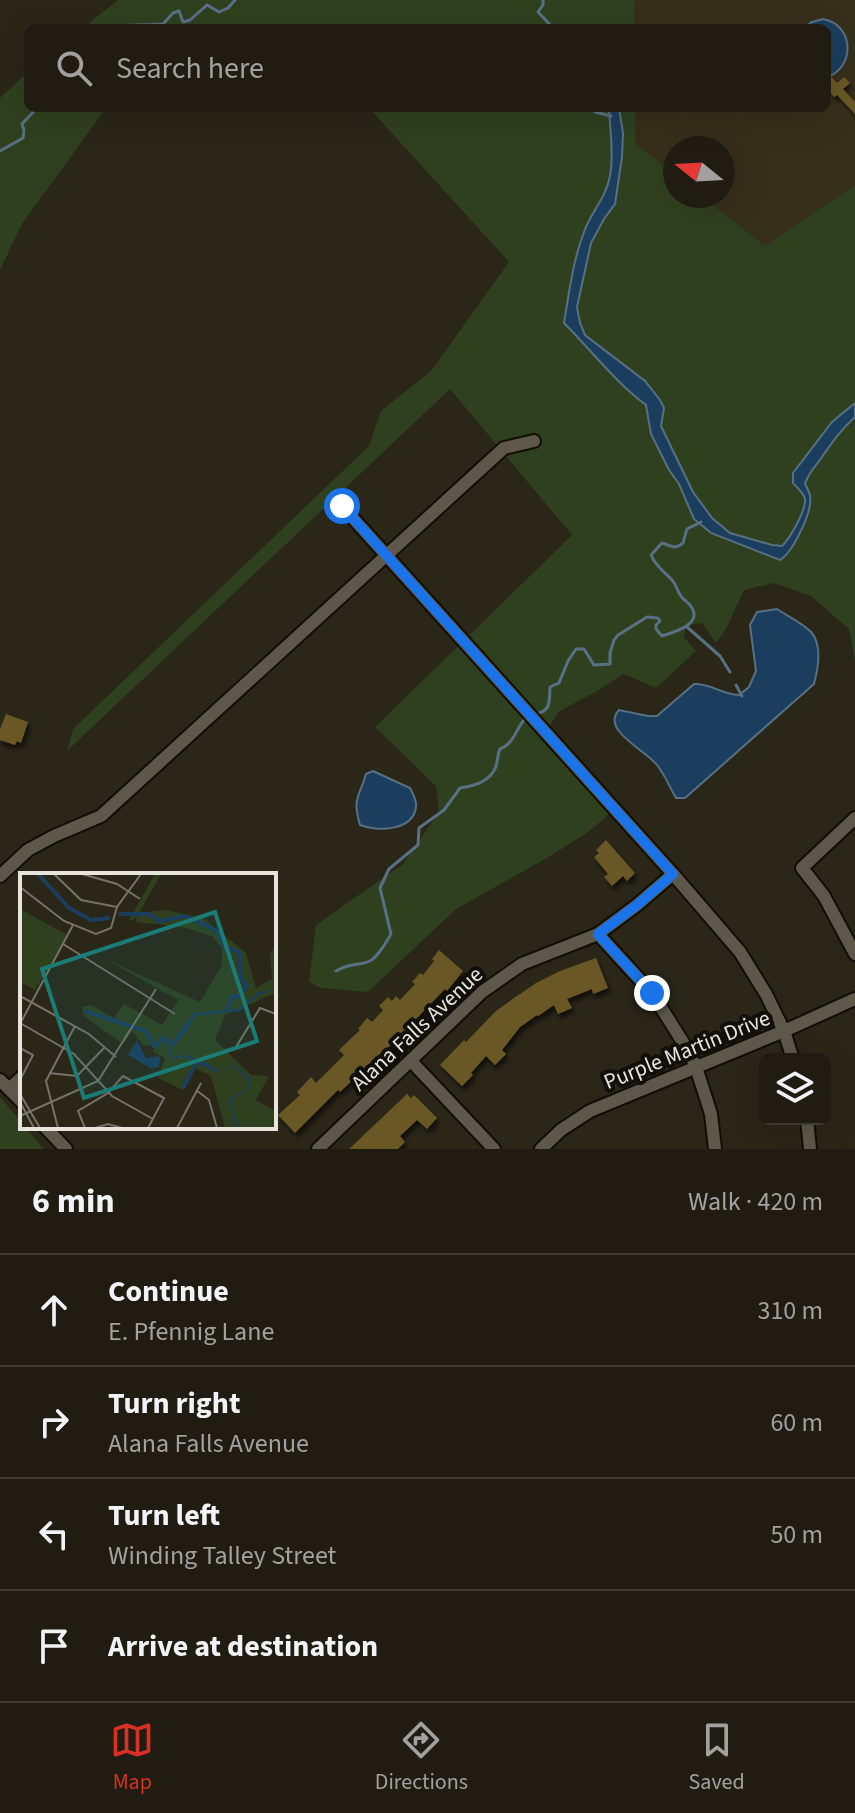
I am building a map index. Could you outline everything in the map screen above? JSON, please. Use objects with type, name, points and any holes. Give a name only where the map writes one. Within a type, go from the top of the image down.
[{"type":"street","points":[[0,876],[28,850],[101,816],[504,448],[534,441]]},
{"type":"street","points":[[342,506],[740,952],[766,994],[791,1053]]},
{"type":"street","points":[[855,818],[802,868],[824,896],[855,954]]},
{"type":"street","name":"Alana Falls Avenue","points":[[318,1149],[482,992],[522,964],[598,934],[673,874]]},
{"type":"street","points":[[598,934],[652,993],[680,1036],[696,1067],[711,1114],[715,1149]]},
{"type":"street","name":"Purple Martin Drive","points":[[541,1149],[567,1125],[590,1111],[855,999]]},
{"type":"street","points":[[411,1061],[494,1149]]},
{"type":"street","points":[[5,1084],[20,1100]]},
{"type":"street","points":[[808,1125],[810,1149]]},
{"type":"street","points":[[47,1129],[66,1149]]},
{"type":"shaded area","points":[[634,0],[855,0],[855,185],[765,246],[717,208],[735,208],[735,136],[663,136],[663,165],[635,143],[635,112],[831,112],[831,24],[634,24]]},
{"type":"green space","points":[[118,0],[634,0],[634,24],[88,24]]},
{"type":"green space","points":[[24,76],[24,112],[103,112],[22,224],[0,270],[0,98]]},
{"type":"green space","points":[[373,112],[635,112],[635,143],[663,165],[663,208],[717,208],[765,246],[855,185],[855,660],[849,629],[811,596],[774,583],[744,590],[716,643],[702,623],[686,625],[684,637],[696,651],[656,688],[624,674],[558,712],[548,729],[612,812],[552,855],[456,909],[368,992],[321,988],[309,982],[316,925],[403,864],[439,812],[436,786],[375,727],[572,535],[450,389],[67,751],[73,729],[369,446],[381,411],[432,370],[509,262]]},
{"type":"green space","points":[[0,1097],[20,1121],[20,1129],[27,1129],[44,1149],[0,1149]]},
{"type":"water","points":[[823,19],[834,23],[846,38],[848,47],[843,65],[831,75],[831,24],[809,24]]},
{"type":"water","points":[[609,112],[620,112],[622,157],[615,204],[591,243],[577,307],[580,323],[585,335],[645,381],[660,400],[664,408],[661,426],[693,492],[712,518],[730,533],[782,546],[797,524],[805,504],[803,495],[793,483],[793,473],[832,422],[855,403],[855,417],[808,476],[805,484],[810,503],[805,521],[791,549],[780,560],[711,533],[694,519],[679,484],[651,434],[646,405],[564,323],[580,243],[605,191],[612,151]]},
{"type":"water","points":[[777,609],[815,637],[818,657],[814,684],[685,798],[676,798],[652,759],[620,732],[615,718],[619,710],[657,716],[694,684],[739,695],[749,687],[756,671],[750,625],[757,612]]},
{"type":"water","points":[[373,771],[410,788],[416,804],[408,821],[384,829],[360,825],[357,798],[366,774]]},
{"type":"building","points":[[831,76],[837,83],[844,77],[850,83],[843,89],[855,102],[855,114],[837,95],[834,97],[831,93]]},
{"type":"building","points":[[6,714],[28,722],[21,743],[17,741],[15,745],[0,740],[0,729]]},
{"type":"building","points":[[606,840],[635,873],[627,881],[623,876],[612,886],[604,877],[608,874],[594,857],[599,853],[596,850]]},
{"type":"building","points":[[439,950],[463,971],[447,991],[445,989],[384,1052],[340,1092],[338,1090],[295,1133],[278,1115],[300,1095],[297,1092],[311,1077],[316,1083],[344,1055],[339,1050],[360,1030],[367,1018],[372,1022],[383,1010],[379,1006],[388,997],[392,1001],[396,996],[400,1000],[415,984],[412,982],[420,973],[423,975],[434,961],[432,959]]},
{"type":"building","points":[[596,958],[608,988],[593,994],[592,989],[567,999],[572,1008],[558,1014],[554,1005],[537,1015],[520,1027],[502,1050],[506,1054],[495,1065],[486,1056],[462,1086],[440,1065],[496,1011],[514,998],[560,971]]},
{"type":"building","points":[[407,1094],[411,1098],[414,1095],[437,1118],[427,1129],[417,1120],[400,1136],[405,1142],[398,1149],[349,1149]]},
{"type":"waterway","points":[[163,24],[173,13],[179,11],[183,22],[190,20],[207,5],[219,12],[235,0]]},
{"type":"waterway","points":[[543,0],[538,12],[549,24]]},
{"type":"waterway","points":[[0,151],[23,138],[22,124],[33,112]]},
{"type":"waterway","points":[[595,112],[611,116]]},
{"type":"waterway","points":[[535,714],[547,708],[550,687],[559,683],[576,649],[584,649],[594,665],[610,664],[614,640],[647,617],[658,618],[660,621],[656,629],[662,636],[691,622],[694,612],[690,605],[651,555],[662,543],[673,547],[680,545],[688,529],[701,522]]},
{"type":"waterway","points":[[687,627],[720,656],[730,672]]},
{"type":"waterway","points":[[736,685],[742,696]]},
{"type":"waterway","points":[[336,971],[370,961],[379,952],[391,934],[380,888],[389,869],[418,845],[419,828],[444,810],[460,788],[478,784],[492,774],[500,749],[509,743],[528,716]]},
{"type":"route","points":[[342,506],[673,874],[598,934],[652,993]]}]
